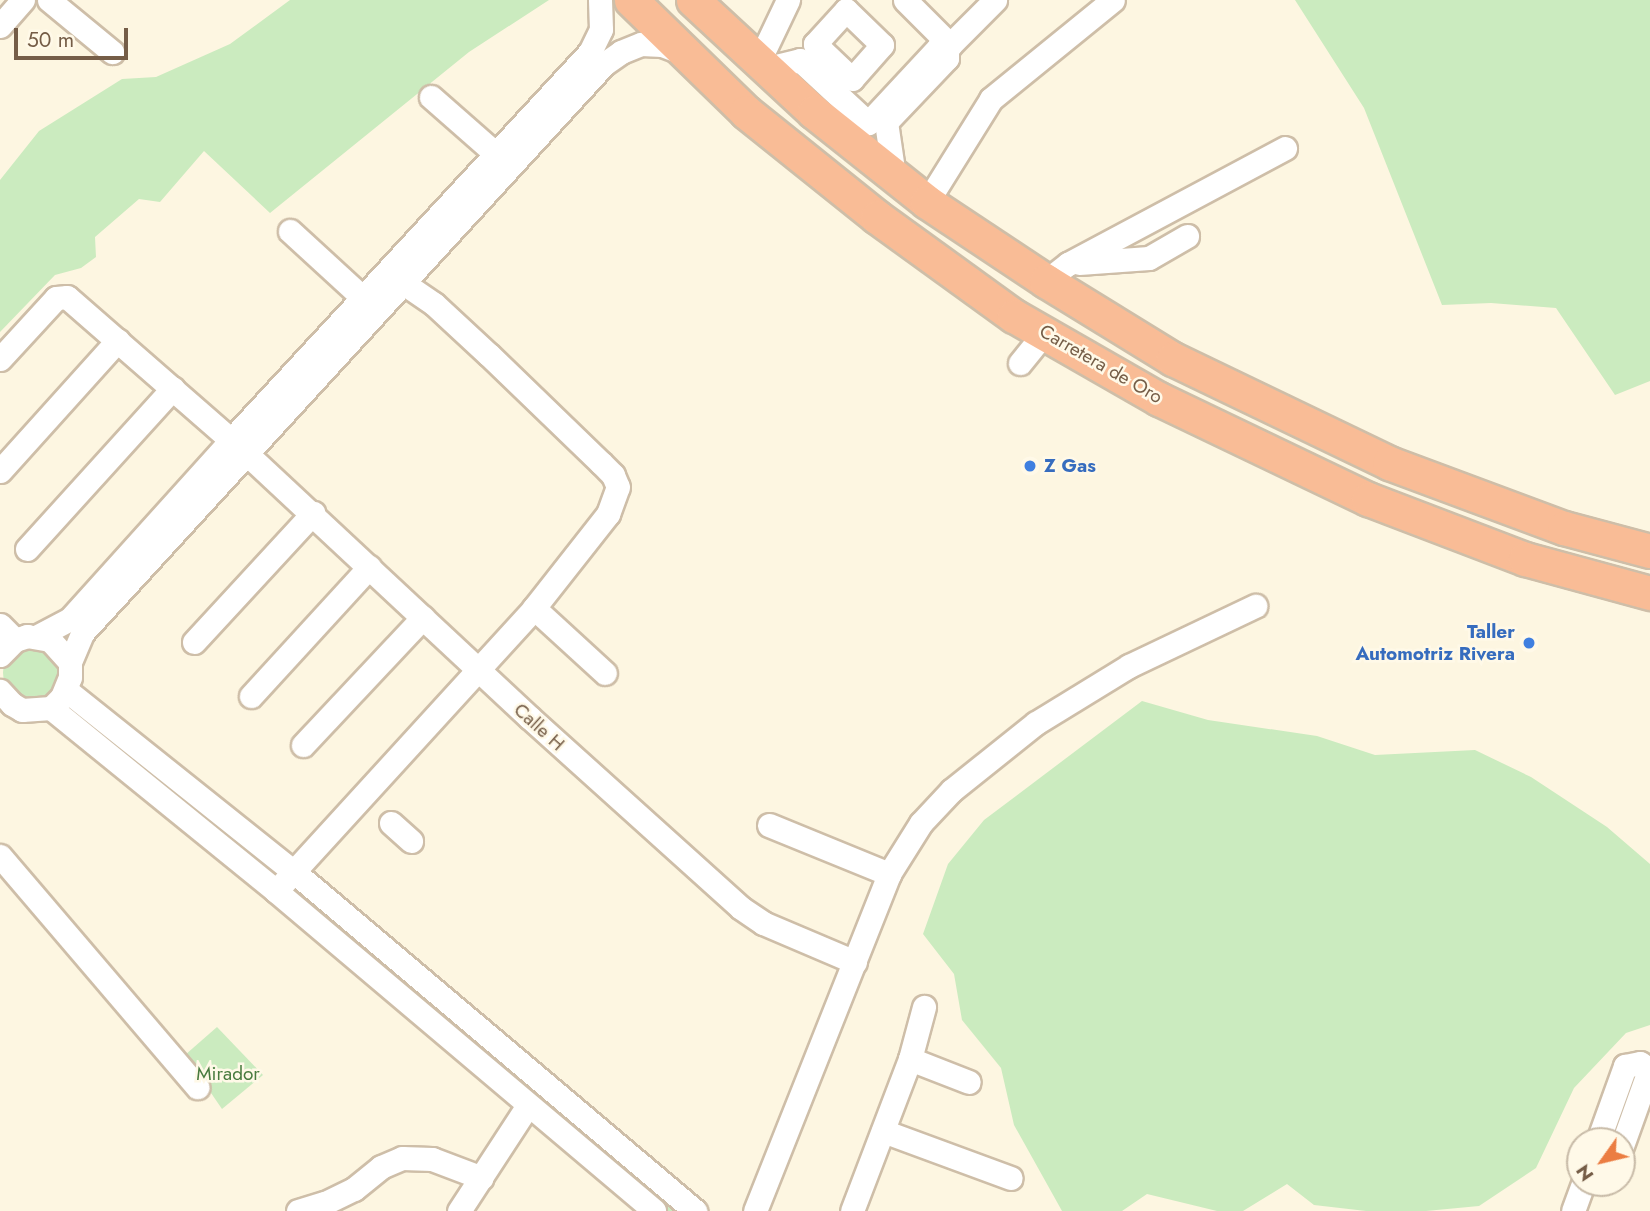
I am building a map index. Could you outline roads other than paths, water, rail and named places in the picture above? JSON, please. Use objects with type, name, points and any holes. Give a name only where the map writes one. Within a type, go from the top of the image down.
[{"type":"highway","name":"Carretera de Oro","points":[[631,0],[746,112],[877,217],[1014,316],[1159,398],[1252,446],[1368,499],[1556,568],[1650,593]]},
{"type":"highway","points":[[705,3],[761,66],[842,108],[894,176],[927,202],[1057,273],[1173,359],[1282,414],[1389,463],[1564,528],[1650,551]]},
{"type":"highway","points":[[1475,540],[1490,534],[1497,526],[1495,509],[1486,500]]},
{"type":"highway","points":[[1556,568],[1547,545],[1551,537],[1564,528]]},
{"type":"street","points":[[0,26],[23,0]]},
{"type":"street","points":[[49,0],[112,52]]},
{"type":"street","points":[[0,691],[12,705],[11,712],[51,708],[66,690],[70,662],[83,632],[363,298],[395,278],[497,155],[590,52],[601,29],[600,0]]},
{"type":"street","points":[[761,66],[788,0]]},
{"type":"street","points":[[905,0],[945,50]]},
{"type":"street","points":[[927,202],[991,99],[1113,0]]},
{"type":"street","points":[[894,176],[886,122],[982,4]]},
{"type":"street","points":[[761,66],[807,52],[846,10],[882,46],[842,108]]},
{"type":"street","points":[[5,640],[38,636],[71,619],[240,447],[395,278],[604,64],[621,52],[641,44],[662,45],[684,53]]},
{"type":"street","points":[[842,108],[945,50]]},
{"type":"street","points":[[807,52],[842,108]]},
{"type":"street","points":[[431,97],[497,155]]},
{"type":"street","points":[[1057,273],[1285,148]]},
{"type":"street","points":[[290,232],[363,298]]},
{"type":"street","points":[[1057,273],[1149,258],[1187,236]]},
{"type":"street","points":[[276,891],[534,608],[608,514],[618,487],[613,475],[489,355],[434,304],[395,278]]},
{"type":"street","name":"Calle H","points":[[0,359],[56,298],[67,297],[313,513],[476,669],[741,908],[763,923],[855,962]]},
{"type":"street","points":[[1020,363],[1045,332]]},
{"type":"street","points":[[0,471],[118,340]]},
{"type":"street","points":[[27,549],[173,388]]},
{"type":"street","points":[[194,642],[313,513]]},
{"type":"street","points":[[251,696],[369,567]]},
{"type":"street","points":[[755,1211],[889,874],[935,806],[1036,723],[1129,666],[1255,606]]},
{"type":"street","points":[[534,608],[604,673]]},
{"type":"street","points":[[303,745],[423,617]]},
{"type":"street","points":[[38,636],[60,647],[70,662]]},
{"type":"street","points":[[66,690],[293,872],[695,1211]]},
{"type":"street","points":[[51,708],[276,891],[654,1211]]},
{"type":"street","points":[[391,823],[411,841]]},
{"type":"street","points":[[769,825],[889,874]]},
{"type":"street","points":[[0,856],[197,1087]]},
{"type":"street","points":[[858,1210],[883,1130],[910,1059],[924,1007]]},
{"type":"street","points":[[910,1059],[969,1082]]},
{"type":"street","points":[[1603,1127],[1625,1066],[1640,1063],[1646,1067],[1647,1076],[1629,1127]]},
{"type":"street","points":[[461,1210],[528,1105]]},
{"type":"street","points":[[883,1130],[1011,1178]]},
{"type":"street","points":[[299,1211],[325,1203],[354,1189],[381,1167],[402,1158],[432,1158],[482,1178]]},
{"type":"place","name":"Z Gas","points":[[1030,466]]},
{"type":"place","name":"Taller Automotriz Rivera","points":[[1529,643]]},
{"type":"park label","name":"Mirador","points":[[228,1074]]}]
